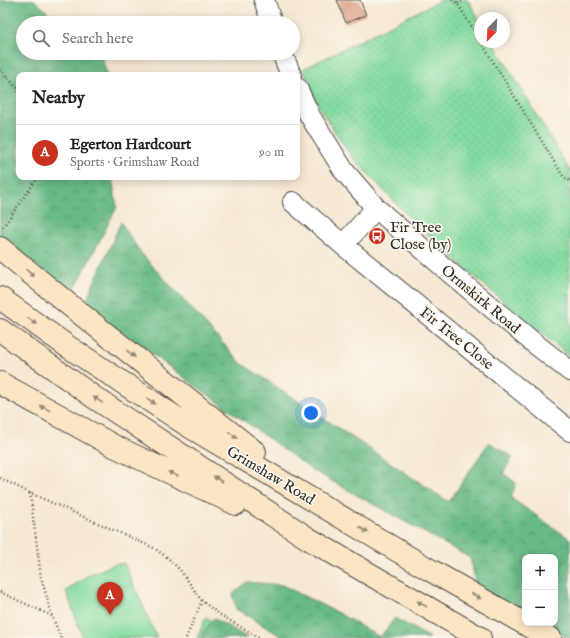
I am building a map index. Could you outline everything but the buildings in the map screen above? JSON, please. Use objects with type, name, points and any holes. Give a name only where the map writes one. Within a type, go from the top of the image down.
[{"type":"main road","points":[[0,248],[168,384],[330,511]]},
{"type":"main road","name":"Grimshaw Road","points":[[0,298],[67,346],[187,425],[330,511],[550,638]]},
{"type":"main road","name":"Grimshaw Road","points":[[0,330],[95,398],[309,539],[480,638]]},
{"type":"main road","points":[[0,383],[114,446],[309,539]]},
{"type":"street","points":[[264,0],[270,16]]},
{"type":"street","points":[[285,60],[290,72]]},
{"type":"street","name":"Ormskirk Road","points":[[300,94],[310,116],[344,171],[376,208],[449,272],[570,371]]},
{"type":"street","name":"Fir Tree Close","points":[[293,202],[343,245],[570,431]]},
{"type":"street","points":[[343,245],[376,208]]},
{"type":"path","points":[[452,0],[457,3],[474,30]]},
{"type":"path","points":[[457,3],[466,0]]},
{"type":"path","points":[[485,48],[563,176],[570,181]]},
{"type":"path","points":[[0,70],[16,87]]},
{"type":"path","points":[[0,230],[36,180]]},
{"type":"path","points":[[0,478],[30,493],[154,548],[168,558],[180,570],[202,601],[219,614],[259,638]]},
{"type":"path","points":[[30,493],[41,577],[52,616],[61,638]]},
{"type":"path","points":[[0,592],[52,616]]},
{"type":"path","points":[[186,638],[202,601]]},
{"type":"green space","points":[[0,0],[34,0],[52,16],[16,16],[16,60],[103,60],[106,72],[16,72],[16,180],[112,180],[117,207],[72,294],[0,236]]},
{"type":"green space","points":[[441,0],[468,0],[475,12],[474,48],[497,48],[570,171],[570,357],[478,280],[412,220],[351,156],[320,109],[303,69]]},
{"type":"green space","points":[[121,222],[140,252],[241,363],[449,502],[489,442],[513,457],[503,473],[516,483],[511,498],[570,539],[570,638],[567,638],[545,626],[558,626],[558,554],[522,554],[522,613],[477,588],[470,558],[312,470],[84,305]]},
{"type":"green space","points":[[124,563],[157,638],[83,638],[66,591],[87,576],[112,565]]},
{"type":"green space","points":[[247,582],[282,585],[338,613],[380,637],[395,618],[430,638],[284,638],[236,609],[233,594]]},
{"type":"green space","points":[[206,617],[240,638],[197,638]]},
{"type":"green space","points":[[214,618],[248,638],[201,638]]},
{"type":"place","name":"Fir Tree Close (by)","points":[[377,236]]},
{"type":"place","name":"Egerton Hardcourt","points":[[110,615]]}]
